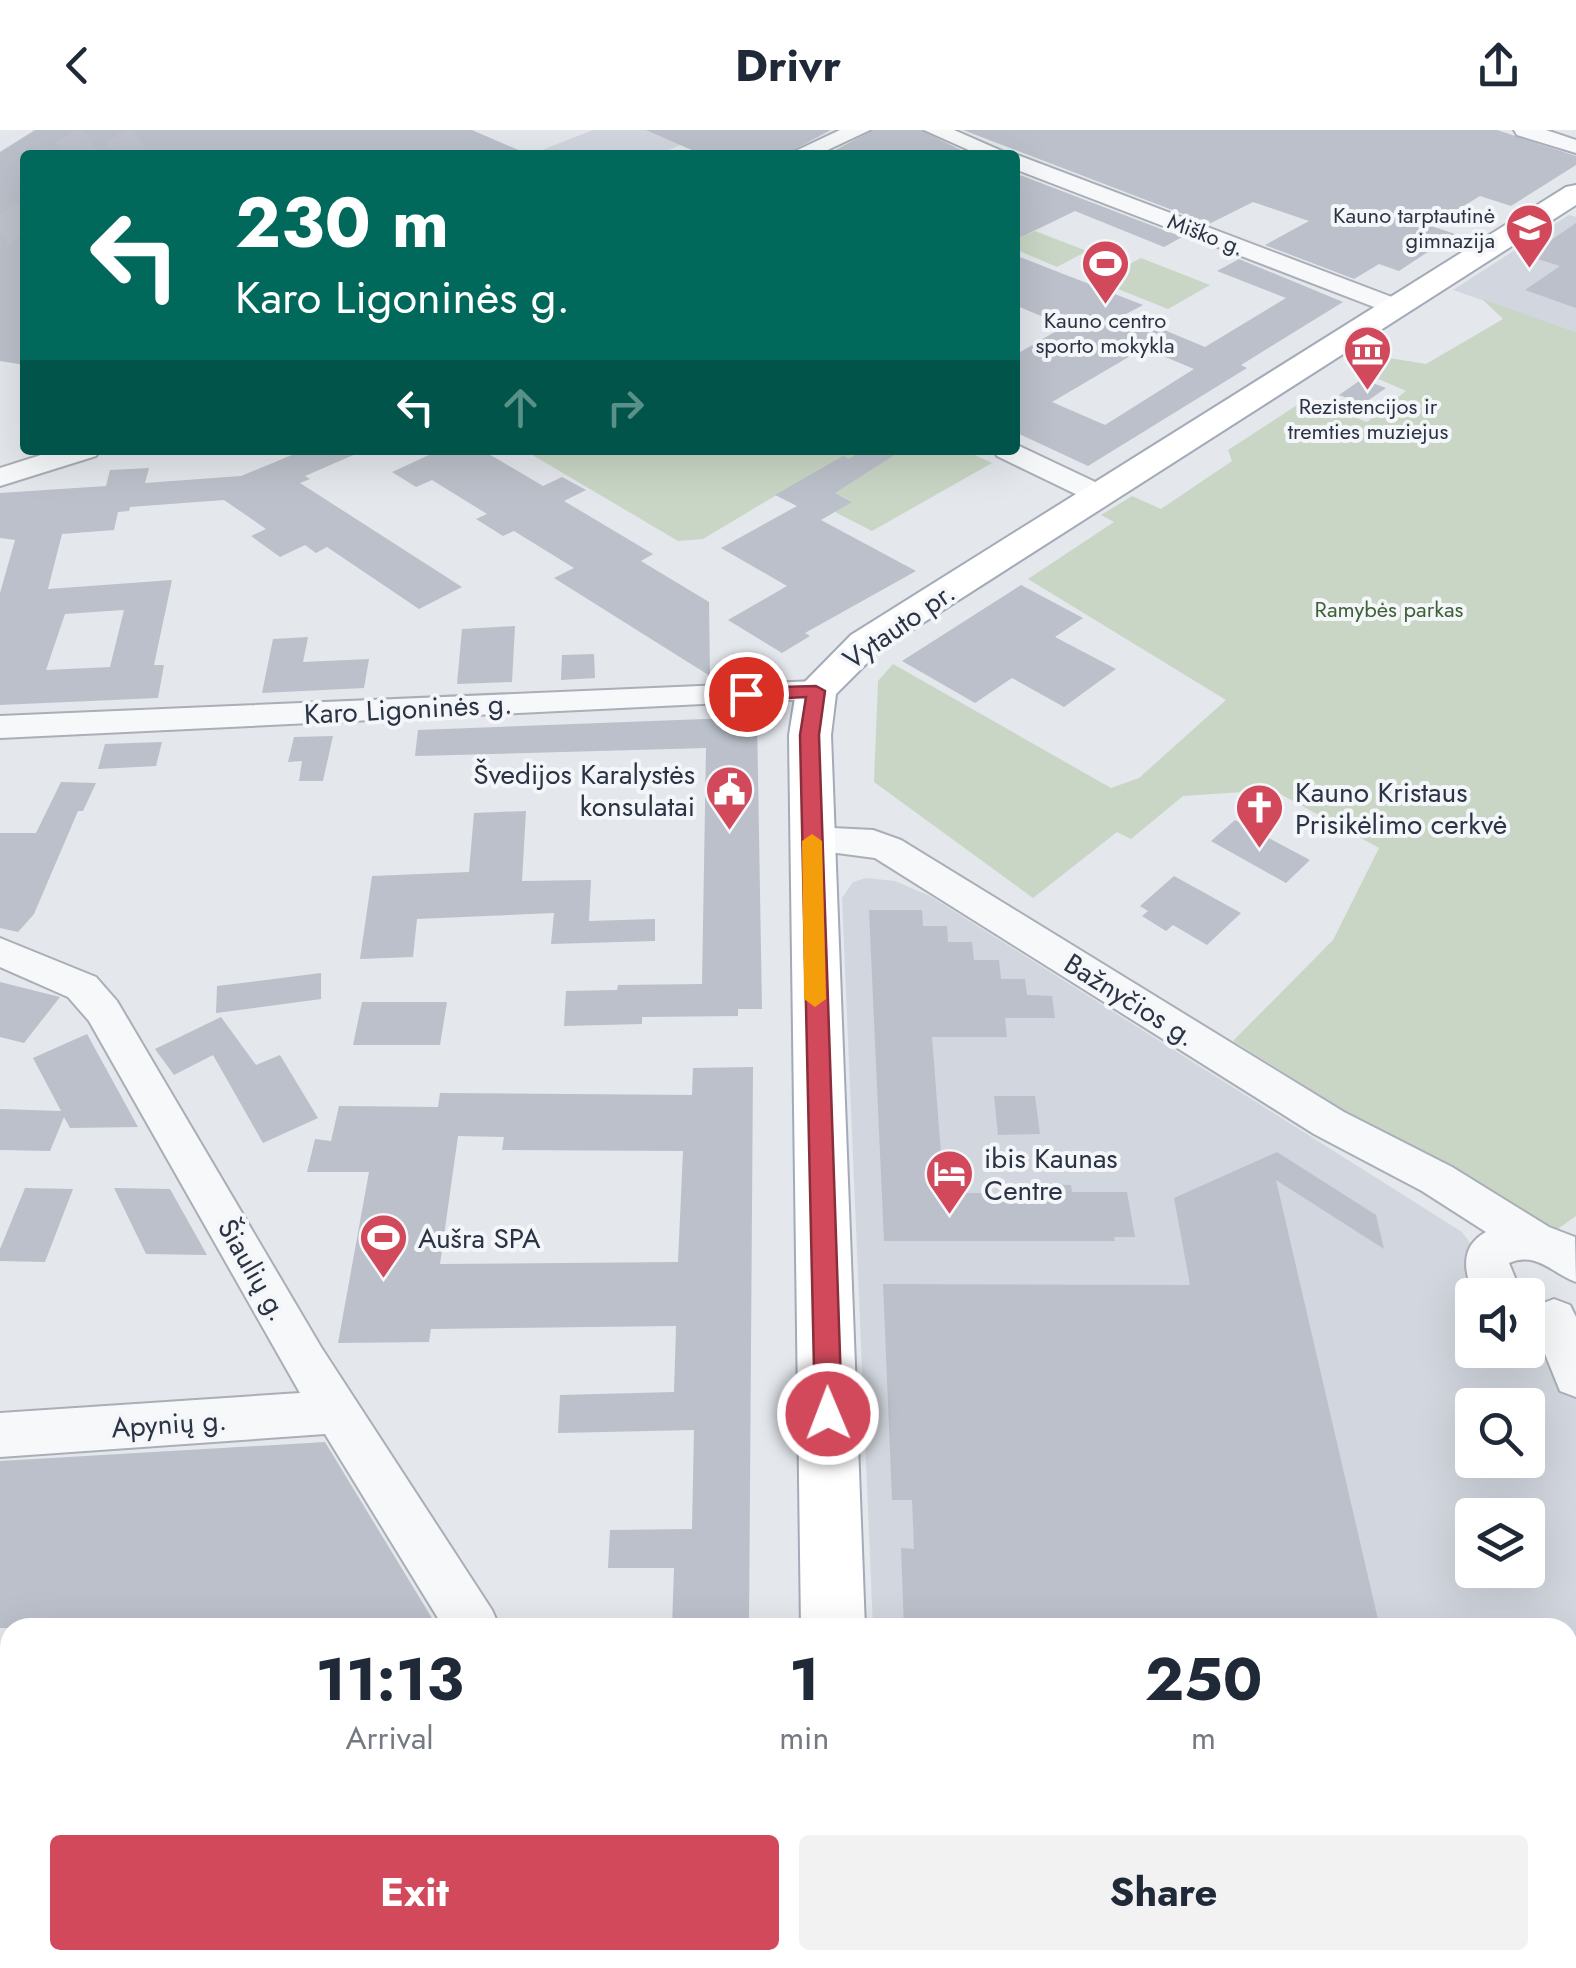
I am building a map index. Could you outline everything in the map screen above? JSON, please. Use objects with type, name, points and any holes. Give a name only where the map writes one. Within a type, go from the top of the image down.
[{"type":"main road","name":"Vytauto pr.","points":[[816,691],[865,643],[1396,307],[1569,205]]},
{"type":"main road","points":[[816,691],[810,735],[832,1618]]},
{"type":"street","points":[[810,150],[859,130]]},
{"type":"street","points":[[935,130],[987,150]]},
{"type":"street","points":[[1524,130],[1576,147]]},
{"type":"street","name":"Miško g.","points":[[1020,163],[1396,307]]},
{"type":"street","points":[[0,477],[70,455]]},
{"type":"street","points":[[1017,455],[1100,495]]},
{"type":"street","name":"Karo Ligoninės g.","points":[[0,727],[816,691]]},
{"type":"street","name":"Bažnyčios g.","points":[[812,852],[932,876],[1329,1124],[1549,1246]]},
{"type":"street","name":"Šiaulių g.","points":[[0,952],[82,987],[103,1011],[338,1412],[468,1618]]},
{"type":"street","points":[[1489,1278],[1487,1266],[1549,1246]]},
{"type":"street","points":[[1552,1315],[1576,1376]]},
{"type":"street","name":"Apynių g.","points":[[0,1435],[338,1412]]},
{"type":"shaded area","points":[[593,130],[672,130],[681,145],[668,150],[542,150]]},
{"type":"shaded area","name":"Kauno tarptautinė gimnazija","points":[[1569,215],[1576,217],[1576,332],[1453,290]]},
{"type":"shaded area","points":[[866,878],[895,881],[930,896],[1462,1232],[1473,1247],[1480,1278],[1455,1278],[1455,1368],[1545,1368],[1545,1326],[1576,1329],[1576,1618],[873,1618],[842,898],[853,882]]},
{"type":"green space","points":[[1035,231],[1087,251],[1057,267],[1020,251],[1020,238]]},
{"type":"green space","points":[[1141,258],[1210,285],[1168,309],[1098,281]]},
{"type":"green space","name":"Ramybės parkas","points":[[1482,299],[1576,332],[1576,1216],[1555,1231],[1538,1231],[1233,1041],[1333,940],[1379,848],[1273,790],[1183,796],[1131,839],[1117,832],[1033,898],[874,782],[878,681],[893,664],[1111,788],[1139,778],[1226,700],[1028,579],[1114,522],[1101,515],[1132,496],[1161,509],[1232,461],[1228,450],[1308,398],[1367,422],[1406,391],[1356,369],[1377,356],[1426,364],[1503,319]]},
{"type":"green space","points":[[532,455],[975,455],[992,463],[872,531],[835,512],[851,501],[805,478],[703,539],[678,541]]},
{"type":"building","points":[[35,130],[472,130],[518,150],[20,150],[20,364],[0,361],[0,152]]},
{"type":"building","points":[[646,130],[831,130],[793,150],[692,150]]},
{"type":"building","points":[[873,130],[921,130],[961,150],[835,150]]},
{"type":"building","points":[[963,130],[1497,130],[1576,156],[1576,165],[1511,206],[1480,196],[1431,226],[1455,234],[1399,271],[1379,264],[1354,279],[1265,245],[1309,221],[1253,202],[1209,224]]},
{"type":"building","points":[[1020,175],[1182,237],[1164,247],[1075,211],[1020,238]]},
{"type":"building","points":[[1576,223],[1576,308],[1525,290],[1560,266],[1528,256]]},
{"type":"building","points":[[1020,257],[1143,305],[1126,314],[1205,347],[1286,298],[1217,271],[1239,259],[1343,302],[1241,365],[1247,368],[1088,466],[1020,434],[1020,352],[1065,326],[1020,307]],"holes":[[[1144,348],[1194,369],[1105,425],[1052,402]]]},
{"type":"building","name":"Rezistencijos ir tremties muziejus","points":[[1362,379],[1386,388],[1363,404],[1339,395]]},
{"type":"building","points":[[292,455],[353,455],[305,476],[310,479],[300,483],[462,587],[419,609],[327,547],[316,553],[305,545],[280,557],[251,536],[266,529],[224,500],[130,507],[129,511],[118,512],[114,530],[62,534],[48,589],[172,580],[154,665],[164,665],[158,698],[0,705],[0,593],[15,540],[0,538],[0,493],[106,486],[110,470],[149,468],[145,483],[241,476]],"holes":[[[124,610],[110,667],[46,670],[65,614]]]},
{"type":"building","points":[[429,455],[490,455],[543,486],[562,477],[586,490],[564,501],[653,554],[641,561],[709,602],[710,676],[554,578],[574,568],[514,531],[503,536],[476,519],[487,514],[432,480],[416,487],[392,472]]},
{"type":"building","points":[[855,455],[894,455],[835,493],[852,502],[821,520],[916,571],[805,633],[810,636],[782,653],[728,620],[787,586],[721,548],[797,506],[775,495],[843,456],[849,459]]},
{"type":"building","points":[[1021,585],[1083,618],[1055,637],[1116,669],[1064,707],[1012,678],[975,703],[902,661]]},
{"type":"building","points":[[515,626],[512,682],[457,684],[462,629]]},
{"type":"building","points":[[308,637],[303,662],[369,659],[364,688],[262,693],[273,639]]},
{"type":"building","points":[[594,654],[595,678],[561,680],[562,655]]},
{"type":"building","points":[[757,717],[762,1009],[738,1009],[738,1016],[642,1017],[642,1024],[564,1026],[566,991],[617,990],[618,985],[702,984],[706,748],[415,756],[418,730]]},
{"type":"building","points":[[333,736],[323,781],[299,781],[302,761],[288,762],[294,737]]},
{"type":"building","points":[[162,742],[156,766],[98,769],[105,744]]},
{"type":"building","points":[[61,782],[96,783],[83,811],[78,811],[34,914],[18,932],[0,928],[0,833],[36,833]]},
{"type":"building","points":[[526,811],[522,881],[591,880],[589,921],[655,919],[655,941],[551,944],[554,913],[417,919],[413,957],[360,959],[372,876],[469,872],[474,813]]},
{"type":"building","name":"Kauno Kristaus Prisikėlimo cerkvė","points":[[1235,820],[1310,860],[1286,883],[1211,841]]},
{"type":"building","points":[[1174,876],[1241,913],[1207,945],[1173,925],[1166,931],[1142,916],[1148,911],[1140,906]]},
{"type":"building","points":[[869,910],[922,910],[923,926],[947,926],[948,942],[972,942],[974,960],[999,960],[1001,979],[1025,979],[1027,995],[1052,996],[1055,1018],[1005,1018],[1007,1037],[932,1037],[944,1193],[1023,1193],[1022,1184],[1071,1185],[1072,1192],[1127,1192],[1135,1237],[1114,1237],[1115,1241],[884,1241]]},
{"type":"building","points":[[321,973],[321,999],[216,1013],[217,986]]},
{"type":"building","points":[[0,982],[60,997],[24,1043],[0,1037]]},
{"type":"building","points":[[362,1002],[447,1002],[440,1045],[353,1045]]},
{"type":"building","points":[[221,1017],[256,1065],[280,1055],[318,1118],[263,1143],[213,1055],[174,1075],[155,1049]]},
{"type":"building","points":[[87,1034],[138,1127],[70,1128],[64,1117],[50,1151],[0,1150],[0,1109],[61,1111],[33,1058]]},
{"type":"building","points":[[753,1067],[749,1618],[672,1618],[674,1568],[608,1568],[610,1530],[692,1529],[694,1430],[558,1433],[560,1395],[674,1392],[676,1326],[431,1329],[429,1342],[338,1343],[369,1172],[307,1172],[315,1139],[331,1141],[339,1106],[438,1107],[440,1093],[692,1095],[693,1068]],"holes":[[[458,1136],[504,1137],[502,1150],[683,1151],[678,1262],[440,1264]]]},
{"type":"building","points":[[994,1096],[1035,1096],[1040,1134],[998,1135]]},
{"type":"building","points":[[1277,1152],[1376,1215],[1384,1249],[1276,1180],[1378,1618],[904,1618],[901,1548],[914,1549],[912,1500],[892,1500],[883,1284],[1190,1285],[1174,1198]]},
{"type":"building","points":[[25,1188],[73,1189],[45,1262],[0,1261],[0,1249]]},
{"type":"building","points":[[114,1188],[170,1189],[207,1255],[146,1254]]},
{"type":"building","points":[[325,1442],[432,1618],[0,1618],[0,1461]]},
{"type":"tunnel","points":[[72,150],[102,130]]},
{"type":"tunnel","points":[[121,150],[151,130]]},
{"type":"tunnel","points":[[0,232],[20,218]]},
{"type":"slow traffic","points":[[812,841],[815,999]]},
{"type":"place","name":"Kauno tarptautinė gimnazija","points":[[1530,270]]},
{"type":"place","name":"Kauno centro sporto mokykla","points":[[1105,306]]},
{"type":"place","name":"Rezistencijos ir tremties muziejus","points":[[1368,392]]},
{"type":"place","name":"Švedijos Karalystės konsulatai","points":[[730,832]]},
{"type":"place","name":"Kauno Kristaus Prisikėlimo cerkvė","points":[[1260,850]]},
{"type":"place","name":"ibis Kaunas Centre","points":[[949,1216]]},
{"type":"place","name":"Aušra SPA","points":[[383,1280]]},
{"type":"route","points":[[746,694],[816,691],[810,735],[828,1414]]}]
